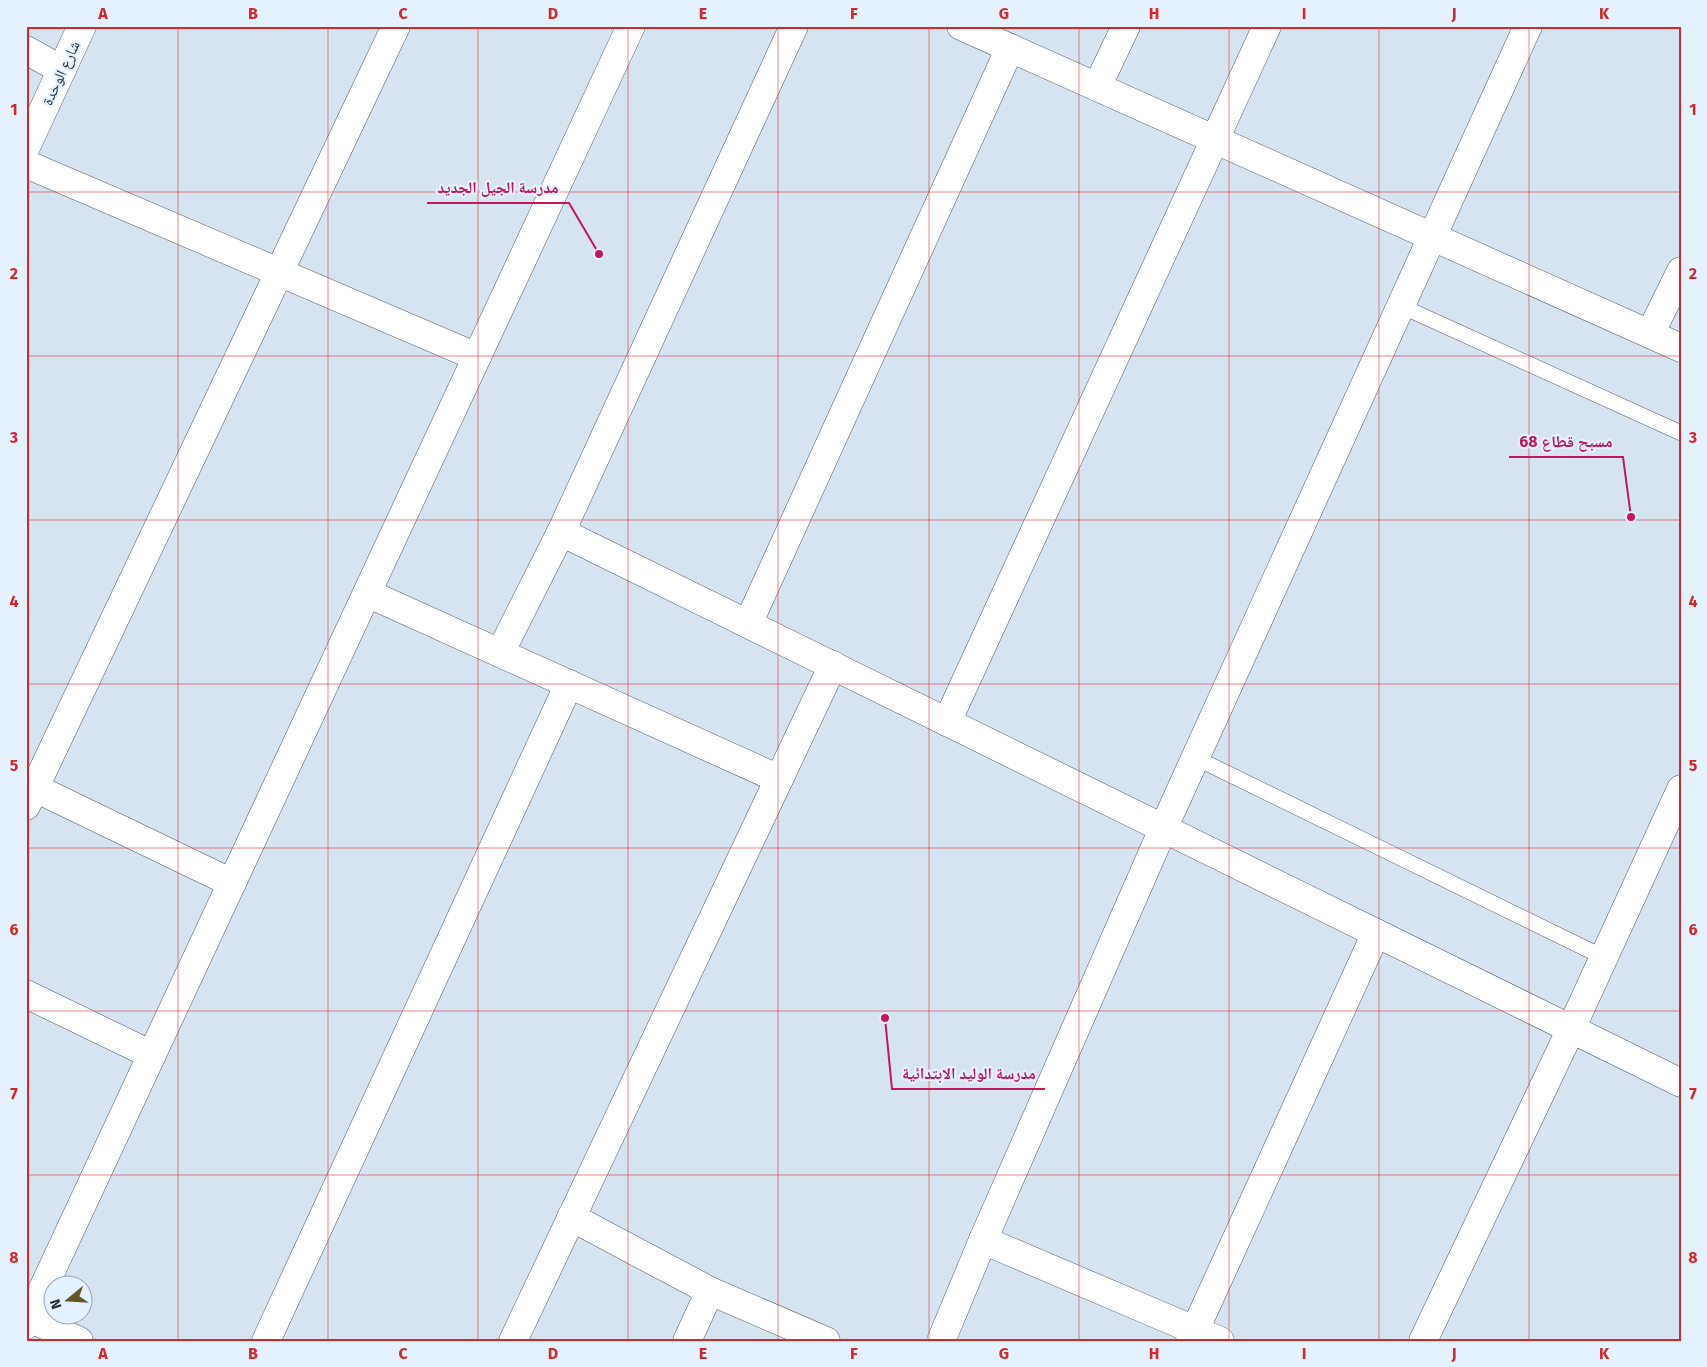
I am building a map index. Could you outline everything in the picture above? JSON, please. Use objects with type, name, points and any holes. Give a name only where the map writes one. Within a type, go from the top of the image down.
[{"type":"street","name":"شارع الوحدة","points":[[26,147],[82,26]]},
{"type":"street","points":[[232,883],[30,797],[396,26]]},
{"type":"street","points":[[79,1341],[28,1321],[631,26]]},
{"type":"street","points":[[500,653],[561,532],[794,26]]},
{"type":"street","points":[[960,26],[1681,348]]},
{"type":"street","points":[[1097,87],[1126,26]]},
{"type":"street","points":[[947,722],[1267,26]]},
{"type":"street","points":[[941,1341],[983,1240],[1164,828],[1528,26]]},
{"type":"street","points":[[748,624],[1010,48]]},
{"type":"street","points":[[26,50],[62,70]]},
{"type":"street","points":[[26,164],[477,357]]},
{"type":"street","points":[[1650,334],[1681,271]]},
{"type":"street","points":[[561,532],[1681,1083]]},
{"type":"street","points":[[367,593],[779,779]]},
{"type":"street","points":[[512,1341],[833,666]]},
{"type":"street","points":[[266,1341],[569,684]]},
{"type":"street","points":[[1423,1341],[1571,1028],[1681,789]]},
{"type":"street","points":[[1192,1335],[1376,933]]},
{"type":"street","points":[[26,994],[152,1055]]},
{"type":"street","points":[[571,1217],[710,1290],[826,1341]]},
{"type":"street","points":[[983,1240],[1192,1335],[1220,1341]]},
{"type":"street","points":[[687,1341],[710,1290]]},
{"type":"lane","points":[[1401,306],[1681,433]]},
{"type":"lane","points":[[1196,758],[1603,957]]},
{"type":"place","name":"مدرسة الجيل الجديد","points":[[599,254]]},
{"type":"place","name":"مسبح قطاع 68","points":[[1631,517]]},
{"type":"place","name":"مدرسة الوليد الابتدائية","points":[[885,1018]]}]
